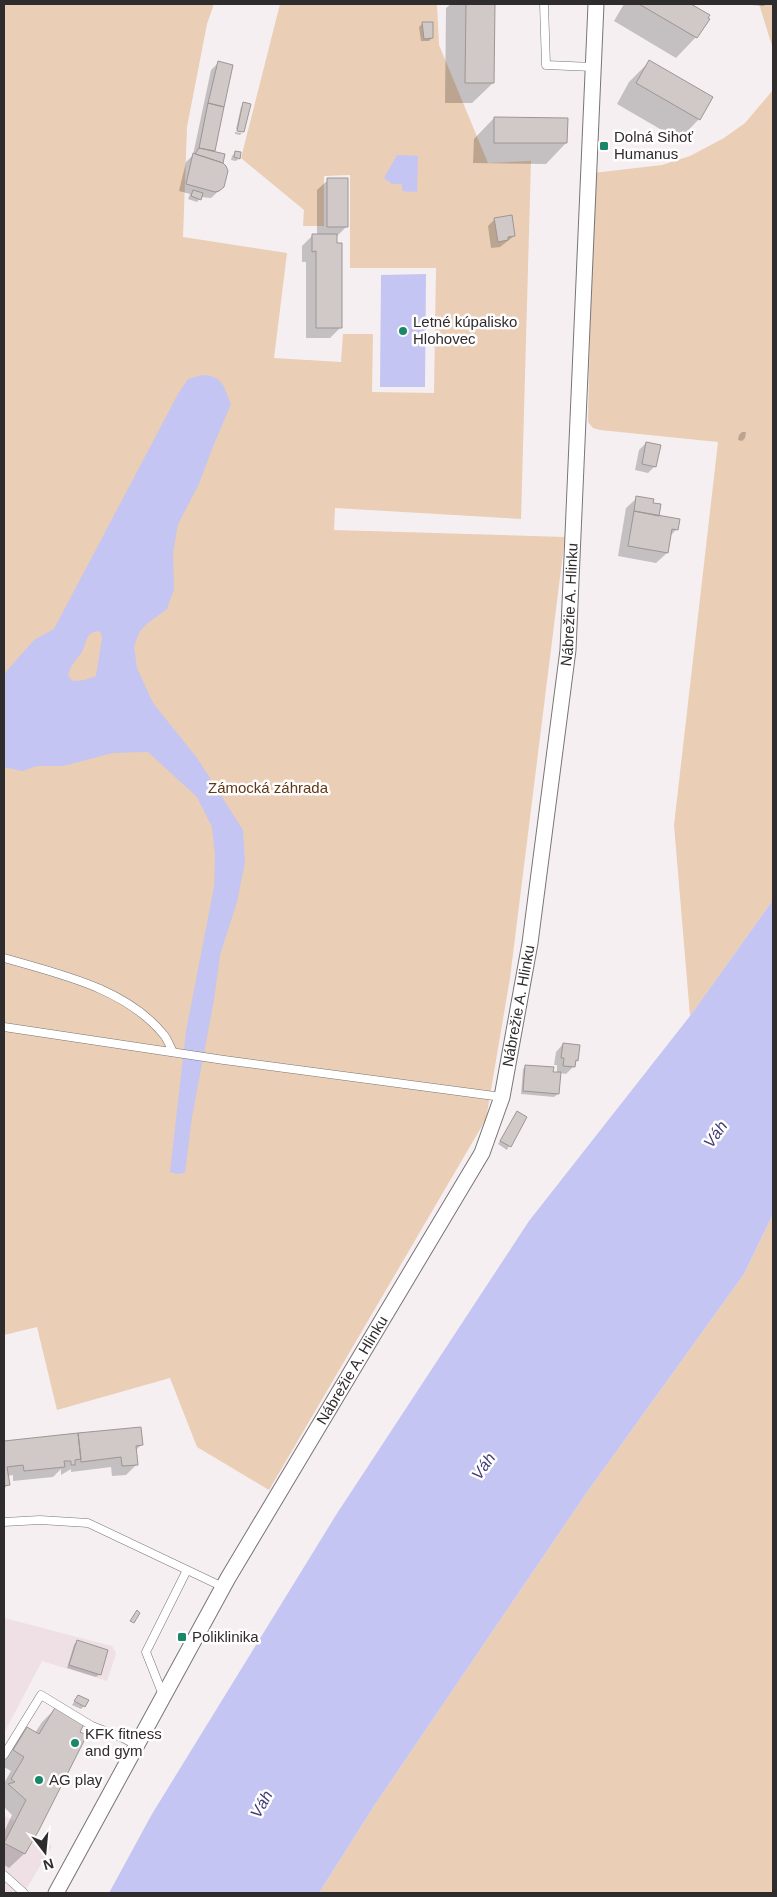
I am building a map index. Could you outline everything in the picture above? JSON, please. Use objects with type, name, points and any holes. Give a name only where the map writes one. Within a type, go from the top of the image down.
[{"type":"street","name":"Nábrežie A. Hlinku","points":[[56,1893],[223,1587],[482,1153],[502,1097],[530,943],[568,650],[596,4]]},
{"type":"lane","points":[[544,4],[546,65],[593,67]]},
{"type":"lane","points":[[4,958],[64,976],[102,990],[140,1012],[165,1036],[176,1053]]},
{"type":"lane","points":[[4,1027],[176,1053],[502,1097]]},
{"type":"lane","points":[[4,1522],[40,1520],[88,1523],[223,1587]]},
{"type":"lane","points":[[163,1695],[146,1652],[187,1570]]},
{"type":"lane","points":[[4,1754],[41,1695],[92,1726],[136,1745]]},
{"type":"lane","points":[[4,1875],[24,1893]]},
{"type":"shaded area","points":[[4,1618],[112,1646],[116,1653],[107,1681],[42,1661],[4,1733]]},
{"type":"shaded area","points":[[4,1815],[52,1846],[24,1893],[4,1893]]},
{"type":"green space","name":"Zámocká záhrada","points":[[4,4],[214,4],[207,24],[187,127],[183,237],[287,253],[274,358],[341,362],[343,334],[373,334],[372,392],[434,393],[436,268],[350,268],[350,175],[324,176],[324,226],[303,226],[304,210],[241,158],[280,4],[437,4],[439,45],[488,163],[531,161],[521,519],[335,508],[334,530],[565,537],[510,978],[486,1119],[269,1490],[197,1447],[170,1378],[57,1410],[37,1327],[4,1335]]},
{"type":"green space","points":[[759,4],[773,4],[773,49]]},
{"type":"green space","points":[[773,90],[773,900],[690,1016],[674,825],[718,442],[600,430],[593,428],[588,422],[593,173],[662,165],[690,156],[724,138],[745,123]]},
{"type":"green space","points":[[773,1214],[773,1893],[319,1893],[374,1806],[585,1495],[744,1274]]},
{"type":"water","points":[[397,155],[418,156],[417,192],[402,191],[402,184],[392,184],[384,178]]},
{"type":"water","name":"Letné kúpalisko Hlohovec","points":[[426,274],[425,387],[380,387],[381,275]]},
{"type":"water","points":[[202,375],[215,377],[222,383],[231,404],[199,484],[178,524],[173,553],[174,589],[167,609],[140,631],[134,646],[137,668],[153,703],[197,758],[243,830],[245,862],[237,902],[220,955],[214,1000],[192,1117],[185,1173],[177,1174],[170,1172],[186,1031],[214,887],[215,856],[212,827],[197,797],[148,752],[113,753],[63,766],[37,766],[22,771],[4,767],[4,674],[34,640],[54,629],[178,394],[188,379]],"holes":[[[98,631],[101,633],[102,638],[96,676],[85,680],[73,681],[68,676],[69,672],[82,652],[87,638],[94,632]]]},
{"type":"water","name":"Váh","points":[[773,900],[773,1214],[744,1274],[585,1495],[374,1806],[319,1893],[109,1893],[152,1814],[336,1515],[529,1221],[690,1016]]},
{"type":"building","points":[[466,4],[495,4],[494,83],[465,83]]},
{"type":"building","points":[[639,4],[691,4],[710,15],[708,18],[710,19],[697,38]]},
{"type":"building","points":[[422,22],[433,22],[433,38],[424,39]]},
{"type":"building","points":[[649,60],[713,97],[700,120],[636,83]]},
{"type":"building","points":[[218,61],[233,65],[224,107],[208,103]]},
{"type":"building","points":[[243,102],[251,104],[244,132],[237,131]]},
{"type":"building","points":[[208,103],[224,107],[215,151],[199,148]]},
{"type":"building","points":[[494,117],[568,118],[567,143],[494,143]]},
{"type":"building","points":[[199,148],[225,154],[223,163],[195,154]]},
{"type":"building","points":[[235,151],[241,152],[240,159],[234,157]]},
{"type":"building","points":[[193,153],[223,163],[226,166],[228,171],[224,187],[219,191],[215,192],[186,184]]},
{"type":"building","points":[[327,178],[348,178],[348,227],[327,227]]},
{"type":"building","points":[[193,190],[203,193],[201,200],[191,196]]},
{"type":"building","points":[[512,215],[515,236],[498,242],[494,218]]},
{"type":"building","points":[[312,234],[337,234],[337,243],[342,243],[342,328],[316,328],[316,251],[312,252]]},
{"type":"building","points":[[646,442],[661,445],[656,467],[642,464]]},
{"type":"building","points":[[636,496],[654,499],[653,503],[661,504],[659,516],[634,511]]},
{"type":"building","points":[[634,511],[680,519],[678,530],[672,529],[668,553],[628,546]]},
{"type":"building","points":[[563,1043],[580,1045],[578,1061],[576,1060],[575,1067],[563,1066],[564,1058],[561,1058]]},
{"type":"building","points":[[525,1065],[554,1067],[553,1072],[561,1072],[559,1094],[523,1091]]},
{"type":"building","points":[[517,1111],[527,1117],[511,1147],[500,1141]]},
{"type":"building","points":[[141,1427],[143,1445],[136,1446],[138,1465],[122,1466],[121,1457],[81,1462],[78,1433]]},
{"type":"building","points":[[78,1433],[81,1459],[75,1460],[75,1465],[71,1465],[71,1461],[64,1461],[65,1467],[24,1471],[23,1465],[7,1467],[10,1485],[4,1486],[4,1441]]},
{"type":"building","points":[[137,1610],[140,1613],[134,1623],[130,1621]]},
{"type":"building","points":[[77,1640],[108,1650],[101,1675],[69,1665]]},
{"type":"building","points":[[78,1695],[89,1700],[85,1707],[74,1701]]},
{"type":"building","name":"AG play","points":[[56,1706],[84,1724],[80,1732],[87,1735],[25,1854],[4,1843],[26,1800],[8,1784],[15,1782],[11,1779],[24,1757],[13,1750],[27,1727],[39,1734]]},
{"type":"place","name":"Dolná Sihoť Humanus","points":[[604,146]]},
{"type":"place","name":"Letné kúpalisko Hlohovec","points":[[403,331]]},
{"type":"place","name":"Poliklinika","points":[[182,1637]]},
{"type":"place","name":"KFK fitness and gym","points":[[75,1743]]},
{"type":"place","name":"AG play","points":[[39,1780]]}]
